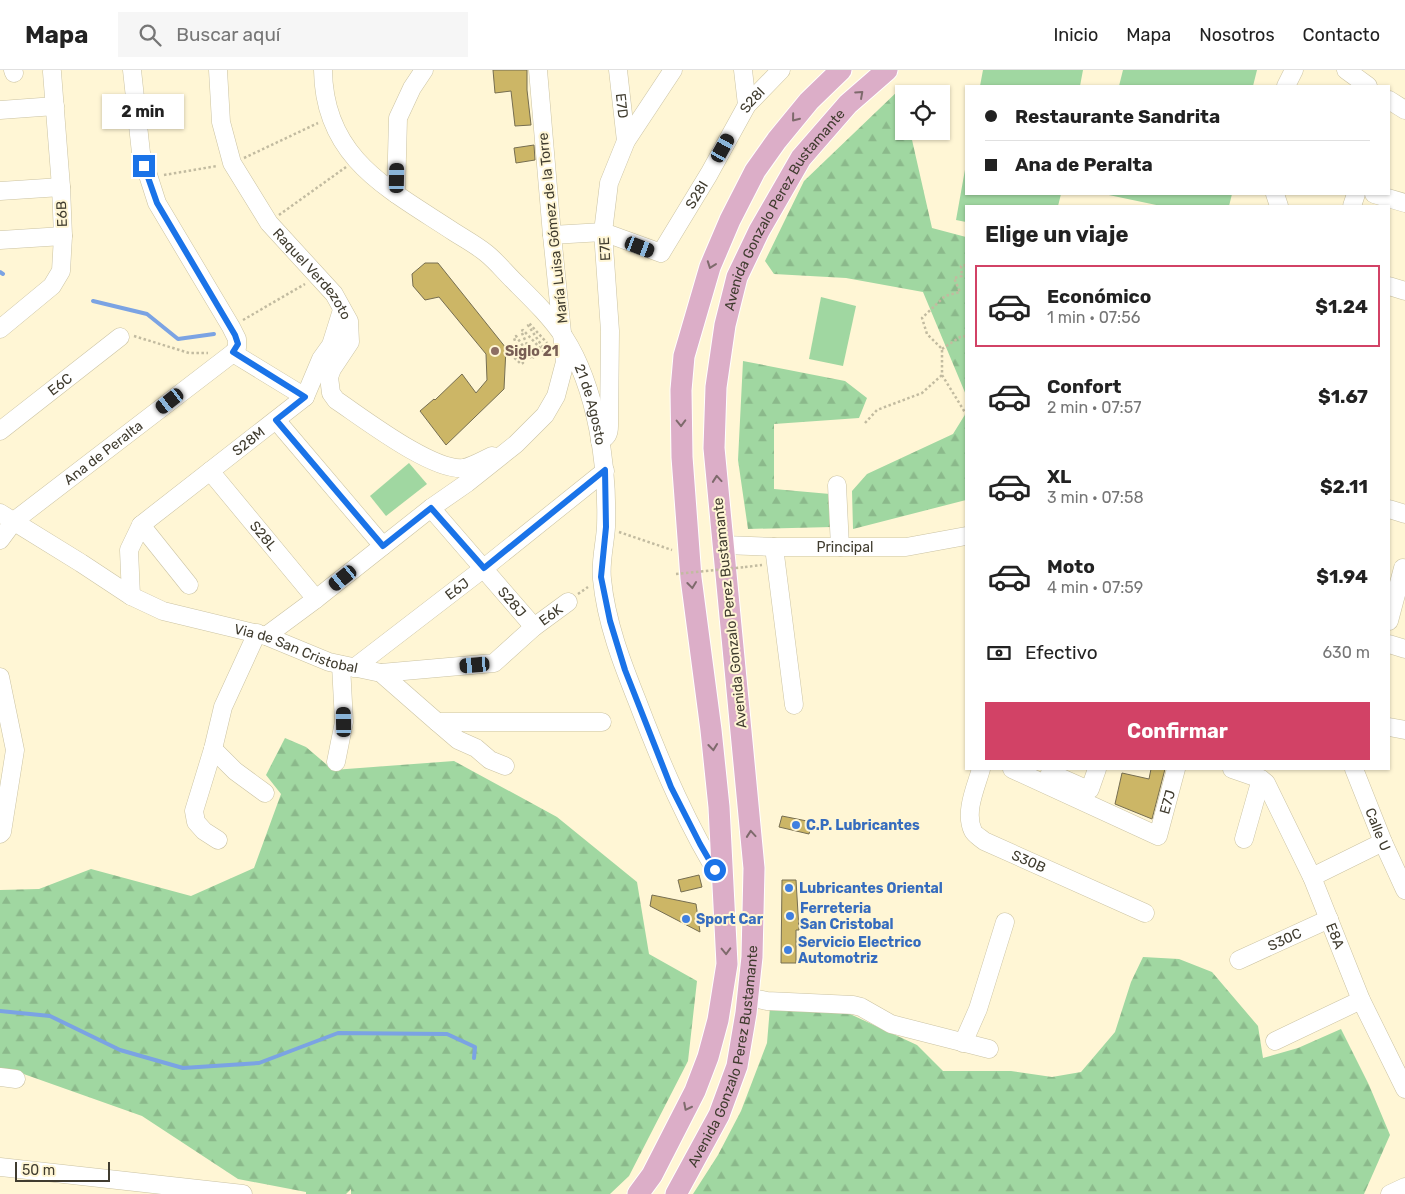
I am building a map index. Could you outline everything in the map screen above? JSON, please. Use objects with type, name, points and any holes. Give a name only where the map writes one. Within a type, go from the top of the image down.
[{"type":"main road","name":"Avenida Gonzalo Perez Bustamante","points":[[638,1194],[652,1175],[695,1091],[708,1057],[718,1020],[727,964],[724,884],[717,787],[691,578],[684,494],[681,390],[684,356],[710,267],[730,220],[755,171],[777,140],[809,101],[841,70]]},
{"type":"main road","name":"Avenida Gonzalo Perez Bustamante","points":[[676,1194],[719,1115],[737,1066],[748,997],[752,956],[754,868],[714,448],[716,387],[725,325],[737,276],[801,158],[848,104],[887,70]]},
{"type":"street","points":[[132,70],[141,153],[157,203],[231,327],[238,344],[233,352],[305,397]]},
{"type":"street","name":"Raquel Verdezoto","points":[[218,70],[221,122],[232,163],[269,223],[334,294],[349,321],[350,342],[332,369],[329,377],[331,394],[336,400],[416,453],[440,465],[464,468],[516,444]]},
{"type":"street","name":"21 de Agosto","points":[[323,70],[325,98],[330,117],[336,132],[355,160],[396,194],[485,253],[543,310],[564,337],[578,362],[588,387],[605,470],[606,527],[601,577],[610,621],[625,670],[648,731],[686,817],[724,884]]},
{"type":"street","points":[[396,194],[398,118],[412,88],[424,70]]},
{"type":"street","name":"María Luisa Gómez de la Torre","points":[[262,634],[316,599],[431,508],[467,484],[516,444],[545,415],[556,396],[566,362],[552,235],[538,70]]},
{"type":"street","name":"E7D","points":[[618,70],[626,141]]},
{"type":"street","name":"E7E","points":[[600,441],[606,438],[609,433],[610,332],[603,232],[609,182],[626,141],[672,70]]},
{"type":"street","points":[[743,70],[747,105]]},
{"type":"street","name":"S28l","points":[[731,134],[747,105],[781,70]]},
{"type":"street","points":[[1286,85],[1294,70]]},
{"type":"street","points":[[1346,70],[1367,85]]},
{"type":"street","name":"E6B","points":[[0,329],[52,286],[61,271],[63,236],[61,187],[52,72]]},
{"type":"street","points":[[1390,101],[1405,110]]},
{"type":"street","points":[[0,110],[55,106]]},
{"type":"street","name":"S28I","points":[[603,232],[661,253],[731,134]]},
{"type":"street","points":[[0,191],[61,187]]},
{"type":"street","points":[[1377,195],[1405,203]]},
{"type":"street","points":[[552,235],[603,232]]},
{"type":"street","points":[[0,240],[63,236]]},
{"type":"street","points":[[1390,286],[1405,291]]},
{"type":"street","name":"S28M","points":[[131,596],[129,550],[141,525],[305,397],[321,360],[331,345],[342,310]]},
{"type":"street","name":"E6C","points":[[0,431],[120,337]]},
{"type":"street","name":"Ana de Peralta","points":[[0,540],[7,517],[233,352]]},
{"type":"street","points":[[276,420],[383,546]]},
{"type":"street","name":"E6J","points":[[347,666],[484,568],[605,470]]},
{"type":"street","name":"S28L","points":[[210,471],[316,599]]},
{"type":"street","points":[[838,485],[840,547]]},
{"type":"street","name":"S28J","points":[[431,508],[534,627]]},
{"type":"street","points":[[1390,509],[1405,514]]},
{"type":"street","name":"Via de San Cristobal","points":[[7,517],[82,563],[131,596],[163,611],[262,634],[329,662],[381,673]]},
{"type":"street","points":[[141,525],[189,585]]},
{"type":"street","name":"Principal","points":[[724,545],[774,547],[906,546],[965,536]]},
{"type":"street","points":[[774,547],[794,705]]},
{"type":"street","points":[[1390,617],[1404,568]]},
{"type":"street","name":"E6K","points":[[381,673],[494,663],[534,627],[568,602]]},
{"type":"street","points":[[218,840],[204,831],[196,822],[194,811],[213,749],[223,707],[240,666],[262,634]]},
{"type":"street","points":[[1390,644],[1405,649]]},
{"type":"street","points":[[336,762],[344,722],[347,666]]},
{"type":"street","points":[[381,673],[458,740],[476,748],[490,760],[505,766]]},
{"type":"street","points":[[0,677],[7,745],[1,832]]},
{"type":"street","points":[[437,722],[602,722]]},
{"type":"street","points":[[1390,727],[1405,730]]},
{"type":"street","points":[[213,749],[235,772],[265,793]]},
{"type":"street","name":"S30B","points":[[981,770],[971,801],[969,819],[973,832],[984,841],[1145,913]]},
{"type":"street","name":"E7J","points":[[1014,770],[1158,836],[1176,770]]},
{"type":"street","points":[[1042,770],[1090,789],[1097,770]]},
{"type":"street","points":[[1235,770],[1263,781],[1244,839]]},
{"type":"street","name":"Calle U","points":[[1354,770],[1405,890]]},
{"type":"street","name":"E8A","points":[[1263,781],[1312,877],[1361,1000],[1400,1068],[1405,1089]]},
{"type":"street","points":[[1312,877],[1384,842]]},
{"type":"street","name":"S30C","points":[[1240,960],[1329,919]]},
{"type":"street","points":[[963,1042],[978,1009],[1005,922]]},
{"type":"street","points":[[748,997],[768,1001],[853,1005],[861,1007],[891,1024],[989,1049]]},
{"type":"street","points":[[1275,1041],[1361,1000]]},
{"type":"street","points":[[0,1167],[243,1194]]},
{"type":"street","points":[[1390,1194],[1405,1187]]},
{"type":"path","points":[[269,223],[355,160]]},
{"type":"path","points":[[965,265],[961,266],[962,276],[954,278],[960,292],[945,296],[922,318],[927,334],[942,349],[942,375],[965,412]]},
{"type":"path","points":[[231,327],[318,276]]},
{"type":"path","points":[[507,351],[521,364],[523,363],[514,338],[516,336],[532,360],[534,358],[522,330],[543,351],[544,349],[528,325],[529,323],[548,344],[551,342],[534,321],[543,310]]},
{"type":"path","points":[[120,337],[130,334],[189,353],[233,352]]},
{"type":"path","points":[[942,349],[960,337],[965,336]]},
{"type":"path","points":[[865,423],[877,410],[922,393],[942,375]]},
{"type":"path","points":[[606,527],[673,551]]},
{"type":"path","points":[[675,566],[676,574],[745,567]]},
{"type":"path","name":"E6K","points":[[568,602],[601,577]]},
{"type":"green space","points":[[983,70],[1083,70],[1080,85],[980,85]]},
{"type":"green space","points":[[1123,70],[1257,70],[1253,85],[1119,85]]},
{"type":"green space","points":[[895,94],[895,140],[912,140],[932,228],[965,237],[965,393],[923,292],[846,278],[774,274],[765,261],[804,181]]},
{"type":"green space","points":[[965,170],[965,195],[1061,195],[1058,205],[965,205],[965,222],[956,220]]},
{"type":"green space","points":[[1109,195],[1232,195],[1229,205],[1156,205]]},
{"type":"green space","points":[[821,297],[856,306],[843,366],[809,359]]},
{"type":"green space","points":[[743,361],[845,381],[867,398],[859,418],[774,424],[774,489],[830,494],[832,527],[748,529],[738,460]]},
{"type":"green space","points":[[965,415],[965,500],[853,529],[852,491],[867,474],[953,434]]},
{"type":"green space","points":[[409,463],[427,484],[386,516],[370,496]]},
{"type":"green space","points":[[285,738],[306,747],[333,770],[454,761],[557,817],[637,882],[649,954],[697,981],[688,1061],[629,1176],[610,1194],[351,1194],[351,1189],[346,1194],[306,1194],[306,1192],[238,1179],[142,1116],[18,1072],[0,1070],[0,890],[39,889],[91,869],[191,896],[254,868],[281,794],[266,775]]},
{"type":"green space","points":[[1143,957],[1179,959],[1212,972],[1258,1026],[1263,1058],[1298,1048],[1341,1029],[1369,1085],[1390,1135],[1364,1194],[693,1194],[718,1155],[741,1111],[767,1043],[770,1007],[850,1014],[917,1045],[943,1071],[1011,1071],[1052,1077],[1081,1072],[1115,1032],[1131,982]]},
{"type":"building","points":[[493,70],[527,70],[531,125],[515,126],[511,91],[495,93]]},
{"type":"building","points":[[534,145],[535,160],[516,163],[514,148]]},
{"type":"building","name":"Siglo 21","points":[[425,263],[438,263],[506,348],[504,389],[446,445],[420,411],[435,400],[462,374],[476,393],[487,380],[486,354],[439,297],[425,300],[413,286],[412,274]]},
{"type":"building","points":[[1151,770],[1165,770],[1152,819],[1115,804],[1122,773],[1149,779]]},
{"type":"building","name":"C.P. Lubricantes","points":[[782,816],[812,822],[809,834],[779,827]]},
{"type":"building","points":[[699,875],[702,887],[681,892],[678,880]]},
{"type":"building","points":[[782,880],[796,880],[799,930],[796,930],[796,963],[781,963]]},
{"type":"building","name":"Sport Car","points":[[652,895],[696,904],[700,932],[650,906]]},
{"type":"waterway","points":[[93,301],[147,314],[178,339],[214,334]]},
{"type":"waterway","points":[[0,1011],[50,1016],[120,1050],[183,1068],[259,1063],[338,1033],[447,1034],[475,1047],[474,1058]]},
{"type":"place","name":"Siglo 21","points":[[495,351]]},
{"type":"place","name":"C.P. Lubricantes","points":[[796,825]]},
{"type":"place","name":"Lubricantes Oriental","points":[[789,888]]},
{"type":"place","name":"Ferreteria San Cristobal","points":[[790,916]]},
{"type":"place","name":"Sport Car","points":[[686,919]]},
{"type":"place","name":"Servicio Electrico Automotriz","points":[[788,950]]},
{"type":"route","points":[[144,166],[157,203],[235,335],[238,344],[233,352],[305,397],[276,420],[383,546],[431,508],[484,568],[605,470],[606,527],[601,577],[610,621],[625,670],[671,787],[715,870]]}]
